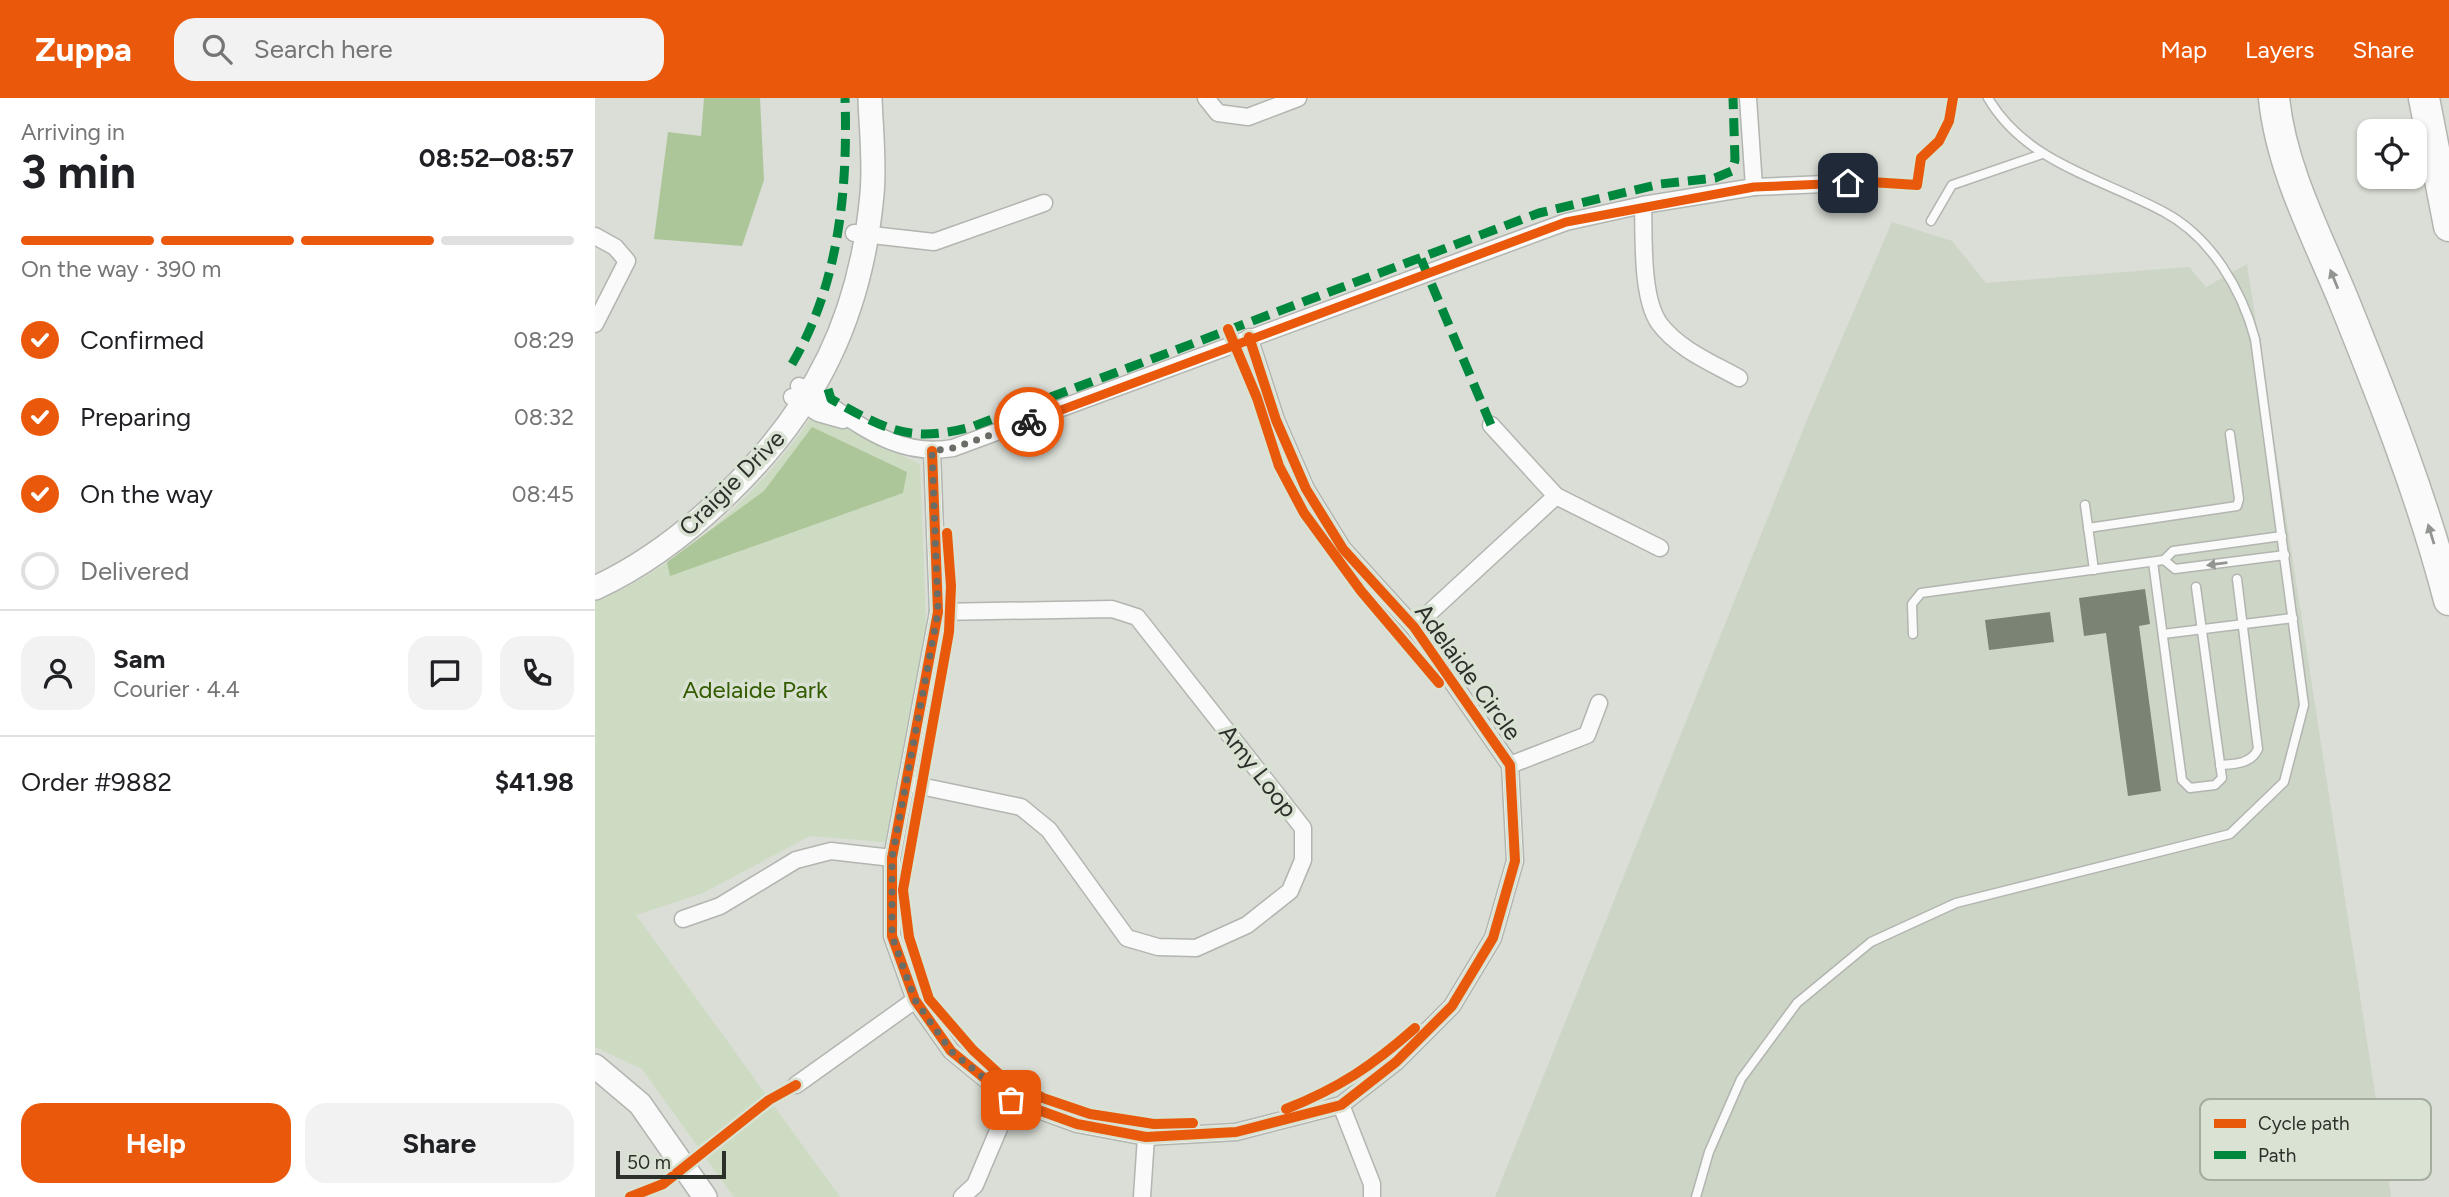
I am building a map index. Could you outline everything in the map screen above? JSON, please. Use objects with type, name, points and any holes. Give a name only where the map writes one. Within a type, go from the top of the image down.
[{"type":"highway","points":[[2274,98],[2287,163],[2393,424],[2432,534],[2449,600]]},
{"type":"highway","points":[[2424,98],[2449,226]]},
{"type":"main road","name":"Craigie Drive","points":[[857,98],[860,234]]},
{"type":"main road","name":"Craigie Drive","points":[[595,588],[639,564],[683,534],[752,469],[802,395],[860,234],[872,192],[870,98]]},
{"type":"main road","name":"Craigie Drive","points":[[595,573],[650,542],[700,502],[802,395]]},
{"type":"main road","points":[[595,1066],[640,1104],[705,1197]]},
{"type":"street","points":[[1206,98],[1217,113],[1248,117],[1298,98]]},
{"type":"street","points":[[1748,98],[1754,187]]},
{"type":"street","points":[[802,395],[887,442],[932,451],[996,435],[1249,337],[1566,222],[1643,205],[1754,187],[1871,182]]},
{"type":"street","points":[[860,234],[935,243],[1044,203]]},
{"type":"street","points":[[1643,205],[1647,281],[1658,322],[1690,351],[1739,378]]},
{"type":"street","points":[[595,236],[615,247],[627,261],[595,324]]},
{"type":"street","name":"Adelaide Circle","points":[[932,451],[938,612],[892,858],[892,936],[915,1000],[951,1051],[1011,1100],[1077,1124],[1146,1137],[1236,1132],[1341,1105],[1396,1062],[1452,1006],[1493,938],[1515,861],[1510,765],[1414,627],[1343,549],[1306,489],[1276,420],[1249,337]]},
{"type":"street","points":[[1491,425],[1556,496],[1660,548]]},
{"type":"street","points":[[1414,627],[1556,496]]},
{"type":"street","name":"Amy Loop","points":[[907,783],[1021,807],[1049,830],[1127,938],[1158,947],[1196,948],[1247,925],[1290,891],[1303,860],[1303,828],[1137,617],[1112,609],[938,612]]},
{"type":"street","points":[[1510,765],[1587,735],[1599,703]]},
{"type":"street","points":[[683,919],[720,906],[796,860],[831,851],[892,858]]},
{"type":"street","points":[[796,1085],[915,1000]]},
{"type":"street","points":[[962,1197],[975,1185],[1011,1100]]},
{"type":"street","points":[[1341,1105],[1372,1184],[1371,1197]]},
{"type":"street","points":[[1142,1197],[1146,1137]]},
{"type":"lane","points":[[1696,1197],[1709,1152],[1741,1079],[1797,1003],[1871,942],[1955,903],[2230,834],[2284,782],[2304,705],[2255,339],[2246,305],[2203,241],[2167,213],[2042,154],[2002,122],[1989,98]]},
{"type":"lane","points":[[1931,221],[1952,186],[2042,154]]},
{"type":"lane","points":[[2088,528],[2237,506],[2239,499],[2230,434]]},
{"type":"lane","points":[[2085,505],[2094,570]]},
{"type":"lane","points":[[1913,634],[1912,604],[1921,593],[2153,562],[2164,560],[2173,551],[2282,536]]},
{"type":"lane","points":[[2164,560],[2175,569],[2285,555]]},
{"type":"lane","points":[[2153,562],[2182,783],[2190,788],[2218,784],[2222,778],[2196,587]]},
{"type":"lane","points":[[2220,765],[2244,762],[2252,758],[2258,749],[2237,579]]},
{"type":"lane","points":[[2162,634],[2293,618]]},
{"type":"shaded area","points":[[704,98],[760,98],[764,180],[742,246],[654,239],[668,132],[701,136]]},
{"type":"shaded area","points":[[1892,222],[1952,241],[1986,283],[2189,267],[2206,287],[2247,264],[2376,1099],[2200,1099],[2200,1180],[2388,1180],[2391,1197],[1495,1197],[1809,415]]},
{"type":"shaded area","points":[[812,427],[907,472],[903,493],[670,576],[667,562],[764,491]]},
{"type":"green space","name":"Adelaide Park","points":[[814,413],[920,464],[926,625],[885,842],[810,836],[703,893],[636,915],[840,1197],[734,1197],[642,1069],[595,1047],[595,602],[658,569],[718,523],[771,470]]},
{"type":"building","points":[[2145,589],[2150,624],[2139,626],[2161,791],[2128,796],[2106,633],[2084,636],[2079,598]]},
{"type":"building","points":[[2050,612],[2054,642],[1989,650],[1985,620]]},
{"type":"marked path","points":[[792,364],[821,302],[837,236],[845,167],[845,98]]},
{"type":"marked path","points":[[828,389],[831,399],[868,419],[900,431],[933,434],[974,426],[1539,213],[1660,184],[1715,178],[1732,171],[1735,160],[1733,98]]},
{"type":"marked path","points":[[1421,259],[1491,425]]},
{"type":"cycle path","points":[[1871,182],[1917,185],[1921,158],[1939,141],[1949,121],[1953,98]]},
{"type":"cycle path","points":[[1228,329],[1257,398],[1279,466],[1304,513],[1361,591],[1439,683]]},
{"type":"cycle path","points":[[932,451],[938,612],[892,858],[892,936],[915,1000],[951,1051],[1011,1100],[1077,1124],[1146,1137],[1236,1132],[1341,1105],[1396,1062],[1452,1006],[1493,938],[1515,861],[1510,765],[1414,627],[1343,549],[1306,489],[1276,420],[1249,337]]},
{"type":"cycle path","points":[[947,533],[951,586],[949,632],[903,890],[909,937],[929,999],[973,1050],[999,1074],[1043,1098],[1090,1114],[1154,1124],[1193,1123]]},
{"type":"cycle path","points":[[1286,1109],[1354,1075],[1415,1028]]},
{"type":"cycle path","points":[[630,1197],[663,1184],[769,1100],[796,1085]]},
{"type":"way so far","points":[[1011,1100],[951,1051],[915,1000],[892,936],[892,858],[938,612],[932,451],[953,448],[1029,422]]},
{"type":"route","points":[[1029,422],[1249,337],[1566,222],[1643,205],[1754,187],[1848,183]]}]
